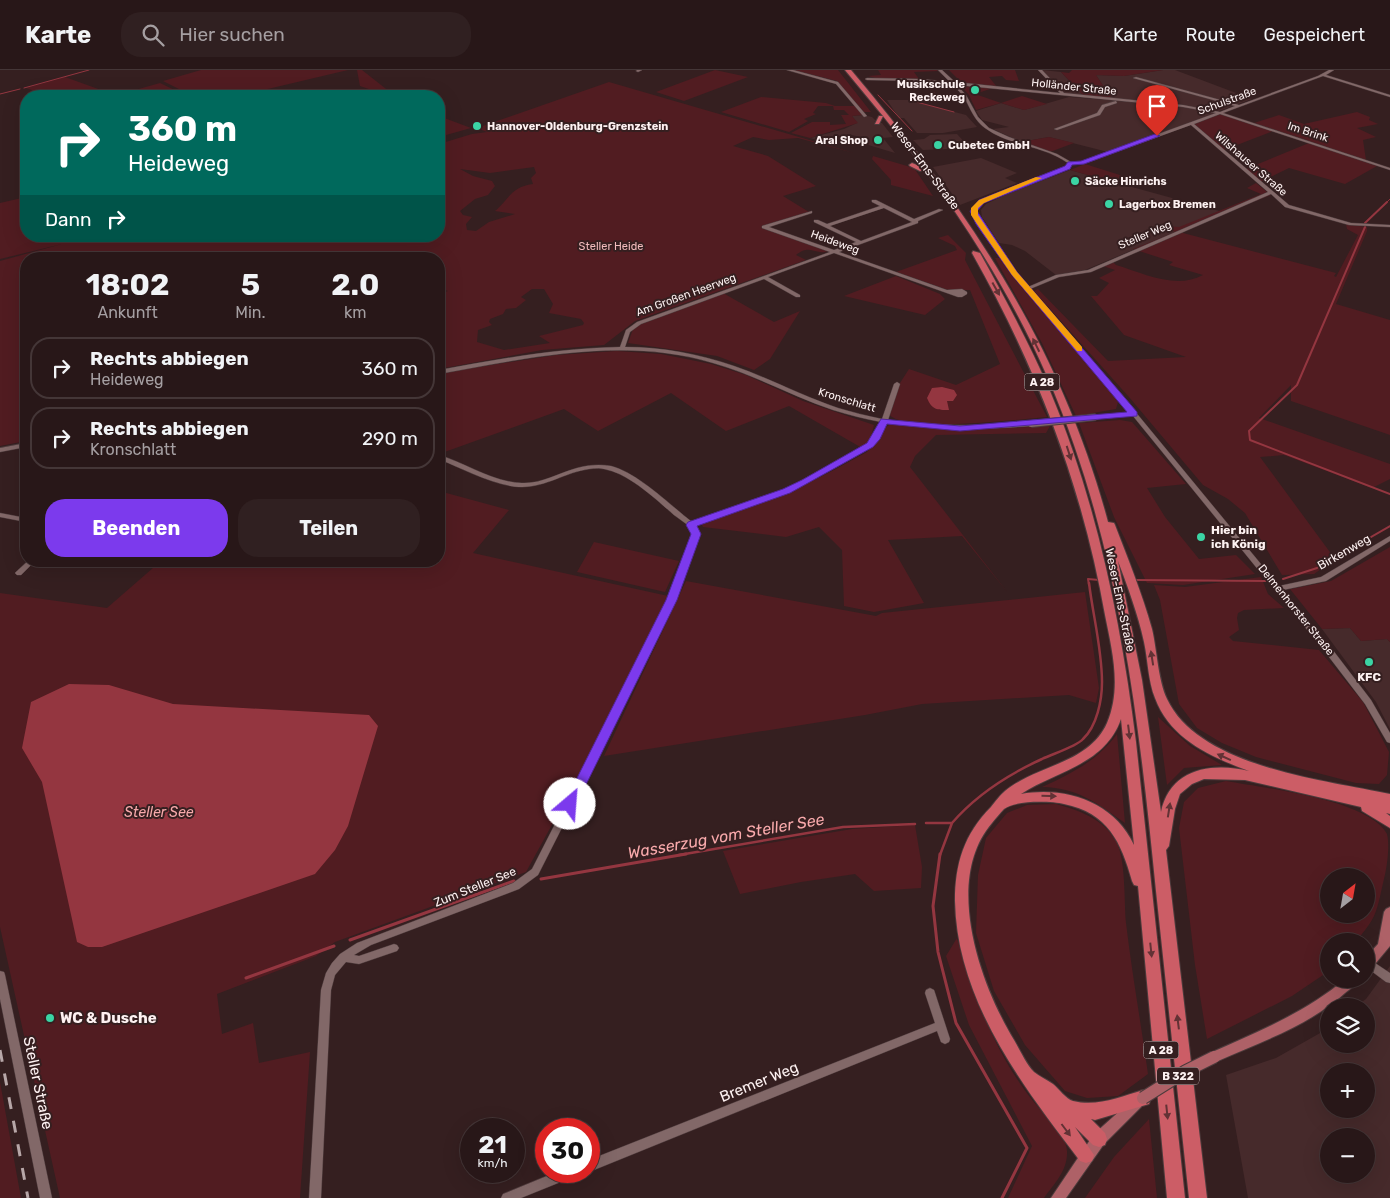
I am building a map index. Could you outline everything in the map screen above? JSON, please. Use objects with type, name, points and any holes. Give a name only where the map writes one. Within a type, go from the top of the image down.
[{"type":"highway","name":"Weser-Ems-Straße","points":[[842,70],[922,170],[986,270],[1036,366],[1070,453],[1087,510],[1104,580],[1122,684],[1176,1198]]},
{"type":"highway","name":"Weser-Ems-Straße","points":[[848,70],[927,165],[1000,278],[1029,331],[1057,390],[1098,506],[1118,582],[1146,740],[1198,1198]]},
{"type":"highway","points":[[876,123],[881,117]]},
{"type":"highway","points":[[912,165],[922,170]]},
{"type":"highway","points":[[1098,506],[1105,512],[1133,583],[1149,642],[1162,702],[1173,720],[1194,740],[1226,758],[1254,768],[1390,799]]},
{"type":"highway","points":[[1086,1155],[1012,1052],[990,1012],[973,974],[961,915],[964,866],[973,838],[986,818],[1001,804],[1017,790],[1084,757],[1100,744],[1114,722],[1122,684]]},
{"type":"highway","points":[[1160,858],[1170,800],[1182,784],[1194,776],[1213,772],[1245,775],[1390,809]]},
{"type":"highway","points":[[1001,804],[1030,796],[1058,796],[1074,801],[1100,814],[1118,830],[1126,843],[1146,902]]},
{"type":"highway","points":[[1355,800],[1390,822]]},
{"type":"highway","points":[[1028,1076],[1049,1090],[1099,1139]]},
{"type":"highway","points":[[1066,1108],[1095,1112],[1143,1098]]},
{"type":"main road","points":[[1382,947],[1390,912]]},
{"type":"main road","points":[[1375,956],[1390,938]]},
{"type":"main road","name":"B 322","points":[[1058,1198],[1086,1155],[1099,1139],[1143,1098],[1186,1071],[1302,1016],[1328,1000],[1342,988]]},
{"type":"street","points":[[789,70],[837,83],[863,116],[872,115]]},
{"type":"street","points":[[940,70],[965,96],[976,118],[987,128],[1070,163]]},
{"type":"street","points":[[1040,70],[1064,95]]},
{"type":"street","name":"Schulstraße","points":[[1070,163],[1088,160],[1239,106],[1332,70]]},
{"type":"street","points":[[1323,75],[1390,96]]},
{"type":"street","points":[[1135,78],[1239,106]]},
{"type":"street","name":"Holländer Straße","points":[[867,79],[921,80],[953,83],[1183,106],[1220,113]]},
{"type":"street","points":[[1056,129],[1099,114],[1103,106],[1118,101]]},
{"type":"street","name":"Im Brink","points":[[1220,113],[1390,168]]},
{"type":"street","name":"Wilshauser Straße","points":[[1191,123],[1285,205],[1354,224],[1390,226]]},
{"type":"street","name":"Delmenhorster Straße","points":[[1070,163],[1068,168],[989,198],[974,208],[974,215],[1027,288],[1279,588],[1341,666],[1368,702],[1390,740]]},
{"type":"street","name":"Steller Weg","points":[[1027,288],[1058,276],[1089,271],[1270,193]]},
{"type":"street","points":[[874,201],[916,221]]},
{"type":"street","points":[[826,226],[884,206]]},
{"type":"street","name":"Am Großen Heerweg","points":[[622,348],[628,330],[639,322],[834,252],[941,210]]},
{"type":"street","name":"Heideweg","points":[[810,212],[764,227],[947,291]]},
{"type":"street","points":[[816,221],[860,242]]},
{"type":"street","points":[[764,277],[798,296]]},
{"type":"street","points":[[445,371],[543,353],[622,348]]},
{"type":"street","name":"Kronschlatt","points":[[622,348],[661,351],[714,361],[836,409],[884,421],[960,428],[1031,424],[1134,414]]},
{"type":"street","points":[[445,459],[504,482],[522,486],[581,469],[608,468],[626,476],[691,525],[786,491],[870,445],[876,439],[898,384]]},
{"type":"street","points":[[0,450],[20,446]]},
{"type":"street","points":[[0,516],[20,519]]},
{"type":"street","name":"Zum Steller See","points":[[315,1198],[326,990],[333,968],[352,950],[383,936],[516,886],[535,872],[672,600],[696,534],[691,525]]},
{"type":"street","name":"Birkenweg","points":[[1279,588],[1323,579],[1390,538]]},
{"type":"street","points":[[20,573],[26,567]]},
{"type":"street","points":[[343,957],[359,960],[394,948]]},
{"type":"street","points":[[1375,969],[1390,979]]},
{"type":"street","name":"Steller Straße","points":[[0,975],[46,1198]]},
{"type":"street","points":[[930,993],[944,1039]]},
{"type":"street","name":"Bremer Weg","points":[[600,1162],[941,1026]]},
{"type":"street","points":[[507,1198],[544,1183]]},
{"type":"shaded area","points":[[1042,70],[1061,72],[1085,97],[1066,95]]},
{"type":"shaded area","points":[[1175,70],[1252,99],[1219,111],[1112,99],[1096,75],[1124,76]]},
{"type":"shaded area","points":[[1069,97],[1181,106],[1217,113],[1108,152],[1049,137],[1021,142],[993,129],[1009,127],[982,120],[976,111],[1001,103],[1024,110]]},
{"type":"shaded area","points":[[887,100],[909,100],[966,115],[977,127],[943,133],[917,133],[904,118],[899,118]]},
{"type":"shaded area","points":[[863,115],[872,117],[876,121],[874,122],[882,123],[893,137],[883,138],[895,153],[865,144],[860,137],[848,134],[829,143],[810,138],[844,129],[857,123],[852,116]]},
{"type":"shaded area","points":[[957,134],[970,148],[923,150],[913,140],[924,139],[930,135]]},
{"type":"shaded area","points":[[981,158],[1017,173],[1005,178],[1017,183],[960,205],[933,167]]},
{"type":"shaded area","points":[[1070,170],[1223,212],[1085,270],[1056,275],[1025,251],[1012,245],[999,243],[982,217],[981,210],[986,204],[1005,195]]},
{"type":"shaded area","points":[[1350,628],[1361,641],[1387,639],[1390,642],[1390,729],[1376,702],[1322,629]]},
{"type":"shaded area","points":[[1390,966],[1390,1198],[1248,1198],[1226,1075],[1276,1058],[1320,1033],[1320,1053],[1375,1053],[1375,998],[1367,998]]},
{"type":"green space","points":[[201,70],[348,70],[263,90],[181,90],[163,81]]},
{"type":"green space","points":[[357,70],[362,70],[387,90],[372,90],[360,86]]},
{"type":"green space","points":[[715,70],[748,77],[684,101],[656,92]]},
{"type":"green space","points":[[793,70],[838,70],[871,112],[864,112],[837,81]]},
{"type":"green space","points":[[878,70],[938,71],[914,72],[919,79],[883,80],[868,76],[881,75]]},
{"type":"green space","points":[[949,70],[1015,70],[1019,81],[1006,80],[1002,76],[989,77],[997,87],[962,83]]},
{"type":"green space","points":[[1072,70],[1163,70],[1124,76],[1096,75],[1112,99],[1085,97],[1061,72],[1069,73]]},
{"type":"green space","points":[[65,77],[101,90],[32,90],[26,88]]},
{"type":"green space","name":"Steller Heide","points":[[609,82],[854,153],[798,138],[769,140],[753,137],[733,146],[768,156],[816,186],[783,196],[809,212],[763,226],[828,251],[806,250],[796,255],[806,260],[635,321],[604,345],[542,350],[445,368],[445,292],[448,291],[445,290],[445,252],[33,252],[62,244],[29,252],[20,252],[20,254],[0,259],[0,203],[20,198],[20,242],[445,242],[445,142],[472,134],[487,132],[477,128]],"holes":[[[534,167],[536,173],[531,178],[533,184],[515,190],[495,211],[515,214],[489,222],[476,231],[467,230],[466,224],[472,217],[463,215],[460,211],[475,199],[488,195],[495,186],[492,181],[473,176],[460,169],[490,173]],[[532,289],[544,289],[553,304],[549,313],[581,319],[584,323],[583,325],[539,336],[550,343],[504,350],[477,342],[478,330],[492,325],[489,322],[490,319],[503,314],[506,309],[516,308],[526,300],[521,297]]]},
{"type":"green space","points":[[160,83],[175,90],[135,90]]},
{"type":"green space","points":[[959,84],[993,88],[975,94],[1001,103],[976,110],[969,95]]},
{"type":"green space","points":[[1022,96],[1047,104],[1024,110],[1001,103]]},
{"type":"green space","points":[[761,97],[826,103],[835,106],[855,106],[863,115],[852,116],[858,123],[810,138],[791,133],[812,122],[830,122],[830,125],[846,124],[841,115],[849,115],[844,110],[834,110],[833,106],[818,106],[813,113],[816,114],[804,119],[808,121],[789,132],[721,112]]},
{"type":"green space","points":[[1357,112],[1370,117],[1369,120],[1378,124],[1357,128],[1376,137],[1363,140],[1366,160],[1254,123],[1279,115],[1304,124]]},
{"type":"green space","points":[[1220,114],[1273,131],[1224,150],[1194,124]]},
{"type":"green space","points":[[445,118],[471,128],[445,135]]},
{"type":"green space","points":[[1049,137],[1074,143],[1050,152],[1021,142]]},
{"type":"green space","points":[[1309,143],[1377,166],[1345,184],[1289,168],[1260,182],[1246,169]]},
{"type":"green space","points":[[873,156],[914,168],[933,196],[891,185],[891,180],[872,159]]},
{"type":"green space","points":[[1085,164],[1123,176],[1113,182],[1070,170]]},
{"type":"green space","points":[[1256,183],[1271,195],[1183,230],[1183,233],[1336,273],[1334,276],[1336,277],[1358,235],[1347,229],[1346,224],[1367,227],[1336,304],[1390,320],[1390,435],[1291,401],[1291,385],[1259,418],[1390,464],[1390,479],[1372,488],[1284,455],[1260,457],[1335,559],[1314,574],[1282,575],[1245,513],[1228,499],[1203,485],[1129,397],[1034,291],[1038,289],[1108,361],[1186,357],[1124,335],[1091,296],[1097,296],[1109,283],[1099,278],[1115,270],[1103,266],[1113,262],[1116,265],[1148,276],[1171,281],[1193,279],[1203,275],[1169,265],[1173,262],[1133,249],[1175,232],[1164,226],[1179,227],[1261,194],[1247,188]]},
{"type":"green space","points":[[948,235],[966,253],[965,260],[1047,417],[964,424],[938,424],[898,420],[889,414],[900,383],[909,369],[956,385],[1000,364],[970,290],[948,290],[896,272],[957,250],[955,246],[938,238]]},
{"type":"green space","name":"Steller Heide","points":[[20,256],[20,442],[0,446],[0,261]]},
{"type":"green space","points":[[995,258],[1000,258],[1115,397],[1118,402],[1116,409],[1076,416],[1042,343]]},
{"type":"green space","points":[[896,276],[940,294],[945,299],[925,315],[844,296]]},
{"type":"green space","points":[[723,293],[774,322],[800,311],[770,359],[754,370],[717,356],[628,343],[633,329],[642,323]]},
{"type":"green space","points":[[617,351],[661,354],[711,364],[746,375],[803,401],[874,425],[870,441],[862,448],[789,406],[726,431],[671,393],[598,431],[564,409],[445,452],[445,372],[556,355]]},
{"type":"green space","points":[[1120,420],[1132,422],[1186,484],[1147,488],[1165,517],[1199,559],[1236,555],[1255,574],[1183,585],[1147,583],[1114,517],[1079,423]]},
{"type":"green space","points":[[891,424],[955,430],[1050,426],[1046,433],[936,435],[915,456],[910,467],[1008,593],[962,536],[888,540],[924,603],[874,612],[844,606],[842,550],[819,527],[786,537],[703,527],[701,523],[788,493],[867,452],[886,427]]},
{"type":"green space","points":[[445,493],[509,510],[473,553],[668,596],[587,761],[526,872],[335,942],[316,956],[217,994],[222,1034],[253,1023],[259,1063],[310,1052],[300,1198],[60,1198],[0,927],[0,593],[107,608],[154,567],[445,567]]},
{"type":"green space","points":[[594,542],[679,561],[665,592],[577,572]]},
{"type":"green space","points":[[1390,547],[1390,642],[1387,639],[1361,641],[1350,628],[1322,629],[1290,589],[1331,581]]},
{"type":"green space","points":[[1261,577],[1268,594],[1284,608],[1244,610],[1238,613],[1239,630],[1229,637],[1233,641],[1319,650],[1363,702],[1389,752],[1387,775],[1379,784],[1356,783],[1256,757],[1222,743],[1197,728],[1179,704],[1160,600],[1154,585],[1185,587]]},
{"type":"green space","points":[[686,581],[876,616],[882,613],[1085,592],[1099,688],[1096,703],[1069,695],[922,704],[865,715],[604,756]]},
{"type":"green space","points":[[1158,717],[1190,746],[1222,765],[1184,768],[1167,785]]},
{"type":"green space","points":[[1117,734],[1125,823],[1096,803],[1077,794],[1066,790],[1042,787],[1093,759]]},
{"type":"green space","points":[[1226,781],[1313,797],[1359,812],[1376,822],[1387,834],[1388,844],[1386,869],[1375,912],[1375,868],[1320,868],[1320,923],[1369,923],[1362,933],[1320,933],[1320,977],[1292,996],[1207,1039],[1195,965],[1179,828],[1184,802],[1198,788]]},
{"type":"green space","points":[[1056,804],[1073,809],[1098,821],[1111,833],[1122,858],[1126,923],[1148,1074],[1118,1096],[1087,1098],[1065,1091],[1025,1045],[994,991],[976,933],[978,875],[986,838],[1007,813],[1027,805]]},
{"type":"green space","points":[[915,825],[922,867],[921,888],[874,891],[855,874],[740,894],[723,851],[852,829]]},
{"type":"green space","points":[[957,938],[978,1002],[1007,1064],[1033,1101],[1059,1131],[1066,1144],[1067,1158],[1063,1170],[1044,1198],[1008,1198],[1032,1146],[969,1025],[946,956]]},
{"type":"green space","points":[[0,1082],[21,1198],[0,1198]]},
{"type":"green space","points":[[1149,1119],[1157,1198],[1085,1198],[1114,1157]]},
{"type":"water","points":[[942,387],[954,390],[957,395],[953,401],[947,401],[949,410],[935,408],[927,398],[932,388]]},
{"type":"water","name":"Steller See","points":[[69,684],[109,685],[173,704],[369,715],[378,726],[348,826],[335,850],[315,874],[102,947],[88,947],[77,942],[42,782],[22,748],[31,702]]},
{"type":"waterway","points":[[24,88],[89,70]]},
{"type":"waterway","points":[[0,94],[20,89]]},
{"type":"waterway","points":[[934,93],[909,100],[954,112]]},
{"type":"waterway","points":[[878,95],[912,131]]},
{"type":"waterway","points":[[1387,202],[1390,199]]},
{"type":"waterway","points":[[1365,223],[1387,202]]},
{"type":"waterway","points":[[1365,227],[1297,385],[1249,431],[1250,440],[1390,494]]},
{"type":"waterway","points":[[1283,579],[1317,568],[1390,526]]},
{"type":"waterway","name":"Wasserzug vom Steller See","points":[[1089,585],[1088,579],[1099,580]]},
{"type":"waterway","points":[[1135,580],[1266,581]]},
{"type":"waterway","name":"Wasserzug vom Steller See","points":[[952,823],[993,786],[1029,765],[1075,745],[1088,734],[1092,727],[1101,697],[1102,670],[1089,583]]},
{"type":"waterway","name":"Wasserzug vom Steller See","points":[[926,823],[952,823]]},
{"type":"waterway","points":[[940,855],[952,823]]},
{"type":"waterway","name":"Wasserzug vom Steller See","points":[[679,855],[843,827],[915,824]]},
{"type":"waterway","name":"Wasserzug vom Steller See","points":[[541,879],[686,854]]},
{"type":"waterway","points":[[940,854],[933,906],[938,952],[956,1023],[1027,1148],[1002,1198]]},
{"type":"waterway","points":[[350,940],[514,881]]},
{"type":"waterway","points":[[246,978],[334,946]]},
{"type":"railway","points":[[0,1050],[28,1198]]},
{"type":"slow traffic","points":[[1038,178],[982,201],[974,208],[974,215],[1014,274],[1080,349]]},
{"type":"place","name":"Musikschule Reckeweg","points":[[975,90]]},
{"type":"place","name":"Hannover-Oldenburg-Grenzstein","points":[[477,126]]},
{"type":"place","name":"Aral Shop","points":[[878,140]]},
{"type":"place","name":"Cubetec GmbH","points":[[938,145]]},
{"type":"place","name":"Säcke Hinrichs","points":[[1075,181]]},
{"type":"place","name":"Lagerbox Bremen","points":[[1109,204]]},
{"type":"place","name":"Hier bin ich König","points":[[1201,537]]},
{"type":"place","name":"KFC","points":[[1369,662]]},
{"type":"place","name":"WC & Dusche","points":[[50,1018]]},
{"type":"route","points":[[570,804],[672,600],[696,534],[695,529],[691,525],[786,491],[805,482],[870,445],[876,439],[884,421],[930,427],[991,428],[1134,414],[1014,274],[974,215],[974,208],[982,201],[1005,190],[1068,168],[1070,163],[1082,163],[1157,136]]}]
